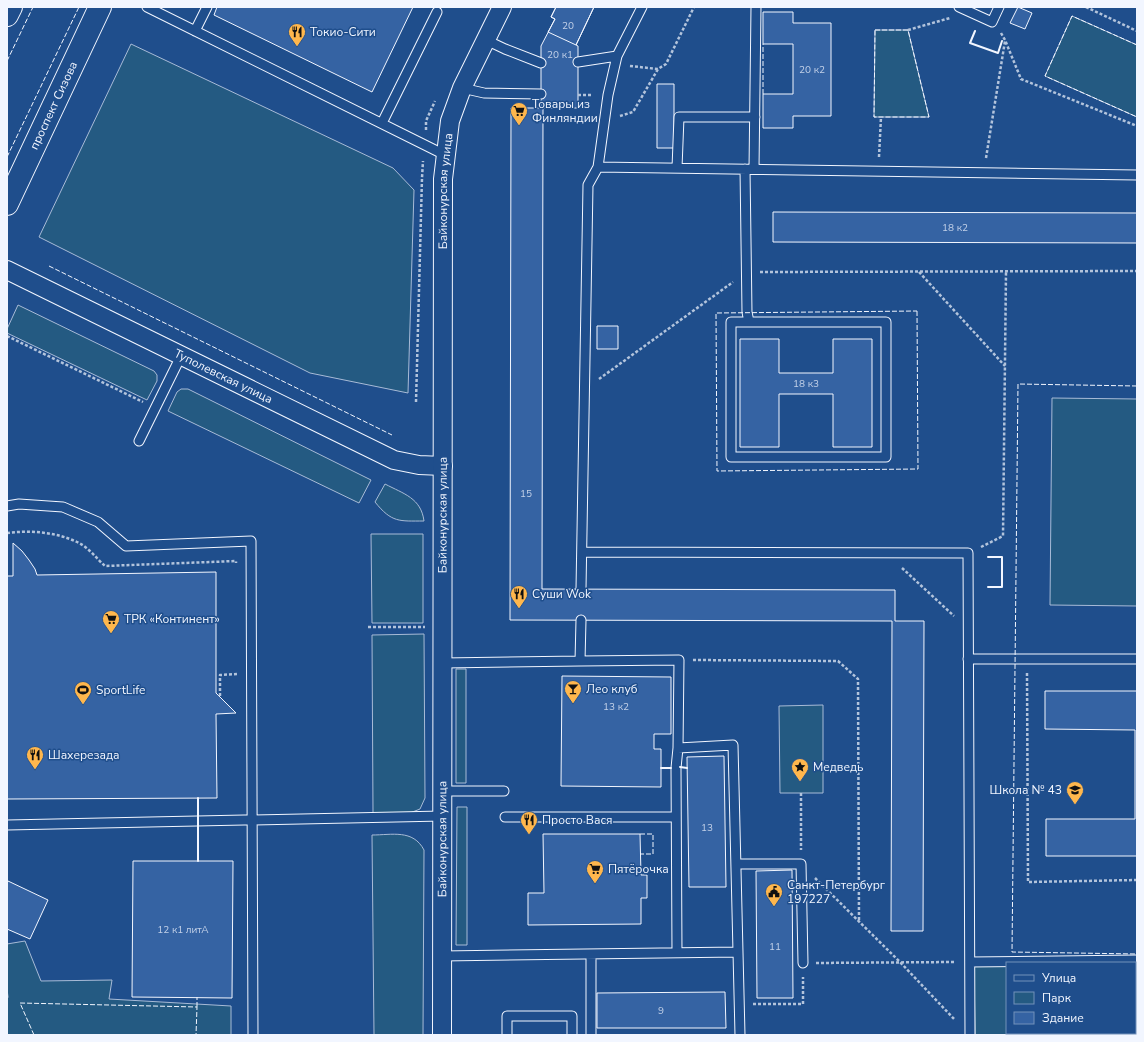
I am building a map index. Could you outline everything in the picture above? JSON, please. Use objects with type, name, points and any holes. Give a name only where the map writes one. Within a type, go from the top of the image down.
[{"type":"street","points":[[7,15],[11,7]]},
{"type":"street","name":"проспект Сизова","points":[[7,204],[100,7]]},
{"type":"street","name":"Байконурская улица","points":[[442,1035],[444,466],[443,179],[450,121],[462,88],[502,7]]},
{"type":"street","name":"Туполевская улица","points":[[7,270],[394,460],[419,466],[444,466]]},
{"type":"lane","points":[[147,7],[445,155]]},
{"type":"lane","points":[[195,31],[207,7]]},
{"type":"lane","points":[[581,589],[588,185],[598,167],[608,95],[616,60],[642,7]]},
{"type":"lane","points":[[749,322],[747,312],[746,272],[750,169],[755,117],[756,7]]},
{"type":"lane","points":[[959,7],[992,22],[999,7]]},
{"type":"lane","points":[[382,123],[437,12]]},
{"type":"lane","points":[[486,40],[541,63]]},
{"type":"lane","points":[[578,62],[616,60]]},
{"type":"lane","points":[[462,88],[484,93],[541,94]]},
{"type":"lane","points":[[677,168],[679,117],[755,117]]},
{"type":"lane","points":[[598,167],[1137,175]]},
{"type":"lane","points":[[730,322],[749,322],[886,322],[886,457],[731,457],[730,322]]},
{"type":"lane","points":[[139,441],[181,356]]},
{"type":"lane","points":[[7,506],[19,504],[63,507],[98,522],[126,546],[251,541],[253,1035]]},
{"type":"lane","points":[[582,552],[968,553],[970,1035]]},
{"type":"lane","points":[[580,662],[581,620]]},
{"type":"lane","points":[[968,659],[1137,659]]},
{"type":"lane","points":[[443,663],[679,660],[678,748],[676,768],[677,953]]},
{"type":"lane","points":[[678,748],[734,745],[740,1035]]},
{"type":"lane","points":[[443,791],[504,791]]},
{"type":"lane","points":[[7,825],[443,816]]},
{"type":"lane","points":[[505,817],[676,817]]},
{"type":"lane","points":[[736,864],[802,864],[803,963]]},
{"type":"lane","points":[[442,956],[738,952]]},
{"type":"lane","points":[[591,954],[591,1035]]},
{"type":"lane","points":[[970,962],[1137,960]]},
{"type":"lane","points":[[507,1035],[507,1016],[572,1016],[572,1035]]},
{"type":"path","points":[[605,120],[633,112],[658,69],[666,64],[694,7]]},
{"type":"path","points":[[1086,7],[1137,31]]},
{"type":"path","points":[[908,30],[970,12]]},
{"type":"path","points":[[992,22],[991,23],[1003,35],[1021,79],[1137,126]]},
{"type":"path","points":[[983,173],[1005,40]]},
{"type":"path","points":[[616,60],[658,69]]},
{"type":"path","points":[[879,171],[881,117]]},
{"type":"path","points":[[584,390],[746,272],[1137,271]]},
{"type":"path","points":[[918,272],[1005,366]]},
{"type":"path","points":[[968,553],[1003,536],[1006,272]]},
{"type":"path","points":[[7,336],[144,403]]},
{"type":"path","points":[[7,533],[24,531],[55,534],[80,544],[105,566],[236,561],[236,568]]},
{"type":"path","points":[[885,553],[968,628]]},
{"type":"path","points":[[368,627],[443,627]]},
{"type":"path","points":[[1026,659],[1028,882],[1137,880]]},
{"type":"path","points":[[679,660],[838,661],[858,679],[859,921]]},
{"type":"path","points":[[220,696],[220,675],[237,674],[237,667]]},
{"type":"path","points":[[801,793],[802,864],[900,962],[959,1024]]},
{"type":"path","points":[[739,1004],[803,1004],[803,963],[970,962]]},
{"type":"green space","points":[[1072,16],[1137,45],[1137,117],[1045,76]]},
{"type":"green space","points":[[875,30],[908,30],[929,117],[874,117]]},
{"type":"green space","points":[[131,44],[393,168],[414,190],[408,393],[310,373],[39,237]]},
{"type":"green space","points":[[18,305],[154,371],[157,375],[157,381],[147,400],[7,333],[7,329]]},
{"type":"green space","points":[[181,389],[188,389],[371,480],[359,503],[168,411],[177,392]]},
{"type":"green space","points":[[1052,398],[1137,399],[1137,606],[1050,605]]},
{"type":"green space","points":[[385,484],[405,494],[415,502],[422,513],[424,521],[402,521],[386,514],[375,502]]},
{"type":"green space","points":[[371,534],[423,534],[423,623],[372,623]]},
{"type":"green space","points":[[424,634],[425,798],[420,809],[410,813],[373,813],[372,635]]},
{"type":"green space","points":[[456,669],[466,669],[466,783],[456,783]]},
{"type":"green space","points":[[823,705],[823,793],[780,793],[779,706]]},
{"type":"green space","points":[[457,807],[467,807],[467,945],[456,945]]},
{"type":"green space","points":[[394,834],[408,836],[419,843],[424,850],[423,1035],[374,1035],[372,835]]},
{"type":"green space","points":[[25,941],[41,981],[112,980],[109,999],[231,1006],[231,1035],[7,1035],[7,944]]},
{"type":"green space","points":[[974,965],[1006,965],[1006,1034],[1010,1035],[975,1035]]},
{"type":"green space","points":[[1137,965],[1137,1035],[1072,1035],[1136,1034]]},
{"type":"building","points":[[217,7],[413,7],[372,92],[214,15]]},
{"type":"building","points":[[556,7],[594,7],[576,45],[548,32],[555,19],[551,17]]},
{"type":"building","points":[[556,7],[594,7],[576,45],[578,46],[578,108],[541,108],[541,46],[555,19],[551,17]]},
{"type":"building","points":[[1018,7],[1032,13],[1025,29],[1010,23]]},
{"type":"building","points":[[763,12],[793,12],[793,23],[831,23],[831,116],[793,116],[793,128],[763,128],[763,94],[793,94],[793,44],[763,44]]},
{"type":"building","points":[[657,84],[674,84],[674,148],[657,148]]},
{"type":"building","points":[[511,108],[543,108],[542,589],[895,590],[895,621],[924,621],[923,931],[891,931],[892,621],[510,620]]},
{"type":"building","points":[[773,212],[1137,213],[1137,243],[773,242]]},
{"type":"building","points":[[597,326],[618,326],[618,349],[597,349]]},
{"type":"building","points":[[740,339],[779,339],[779,373],[833,373],[833,339],[872,339],[872,447],[833,447],[833,394],[779,394],[779,447],[740,447]]},
{"type":"building","name":"ТРК «Континент»","points":[[13,543],[29,560],[37,575],[216,572],[216,693],[236,713],[216,714],[217,798],[7,799],[7,576],[13,576]]},
{"type":"building","points":[[562,676],[671,677],[671,734],[654,734],[654,749],[661,749],[661,787],[561,786]]},
{"type":"building","points":[[1045,691],[1137,691],[1137,856],[1046,856],[1046,819],[1135,819],[1135,730],[1045,729]]},
{"type":"building","points":[[724,756],[726,887],[689,887],[687,757]]},
{"type":"building","name":"Пятёрочка","points":[[543,834],[640,834],[641,875],[647,875],[647,898],[641,898],[641,924],[528,925],[528,893],[544,893]]},
{"type":"building","points":[[133,861],[233,861],[232,998],[132,997]]},
{"type":"building","points":[[792,870],[793,998],[757,998],[756,871]]},
{"type":"building","points":[[8,881],[48,900],[30,939],[7,929]]},
{"type":"building","points":[[725,992],[726,1028],[597,1028],[597,993]]},
{"type":"building","points":[[1012,1034],[1069,1034],[1069,1035]]},
{"type":"fence","points":[[7,61],[33,7]]},
{"type":"fence","points":[[7,157],[79,7]]},
{"type":"fence","points":[[1137,45],[1072,16],[1045,76],[1137,117]]},
{"type":"fence","points":[[875,30],[908,30],[929,117],[874,117],[875,30]]},
{"type":"fence","points":[[763,44],[763,94]]},
{"type":"fence","points":[[49,266],[392,435]]},
{"type":"fence","points":[[917,311],[918,469],[717,471],[716,313],[917,311]]},
{"type":"fence","points":[[1137,386],[1018,384],[1012,952],[1137,954]]},
{"type":"fence","points":[[640,834],[653,834],[653,854],[640,854]]},
{"type":"fence","points":[[197,997],[197,1007]]},
{"type":"fence","points":[[34,1035],[20,1003],[197,1007],[196,1035]]},
{"type":"wall","points":[[975,31],[970,43],[998,53],[1002,41]]},
{"type":"wall","points":[[988,557],[1002,557],[1002,587],[988,587]]},
{"type":"wall","points":[[680,767],[687,768]]},
{"type":"wall","points":[[661,768],[671,768]]},
{"type":"wall","points":[[198,798],[198,861]]},
{"type":"place","name":"Токио-Сити","points":[[297,47]]},
{"type":"place","name":"Товары из Финляндии","points":[[519,126]]},
{"type":"place","name":"Суши Wok","points":[[519,609]]},
{"type":"place","name":"ТРК «Континент»","points":[[111,634]]},
{"type":"place","name":"Лео клуб","points":[[573,704]]},
{"type":"place","name":"SportLife","points":[[83,705]]},
{"type":"place","name":"Шахерезада","points":[[35,770]]},
{"type":"place","name":"Медведь","points":[[800,782]]},
{"type":"place","name":"Школа № 43","points":[[1075,805]]},
{"type":"place","name":"Просто Вася","points":[[529,835]]},
{"type":"place","name":"Пятёрочка","points":[[595,884]]},
{"type":"place","name":"Санкт-Петербург 197227","points":[[774,907]]}]
